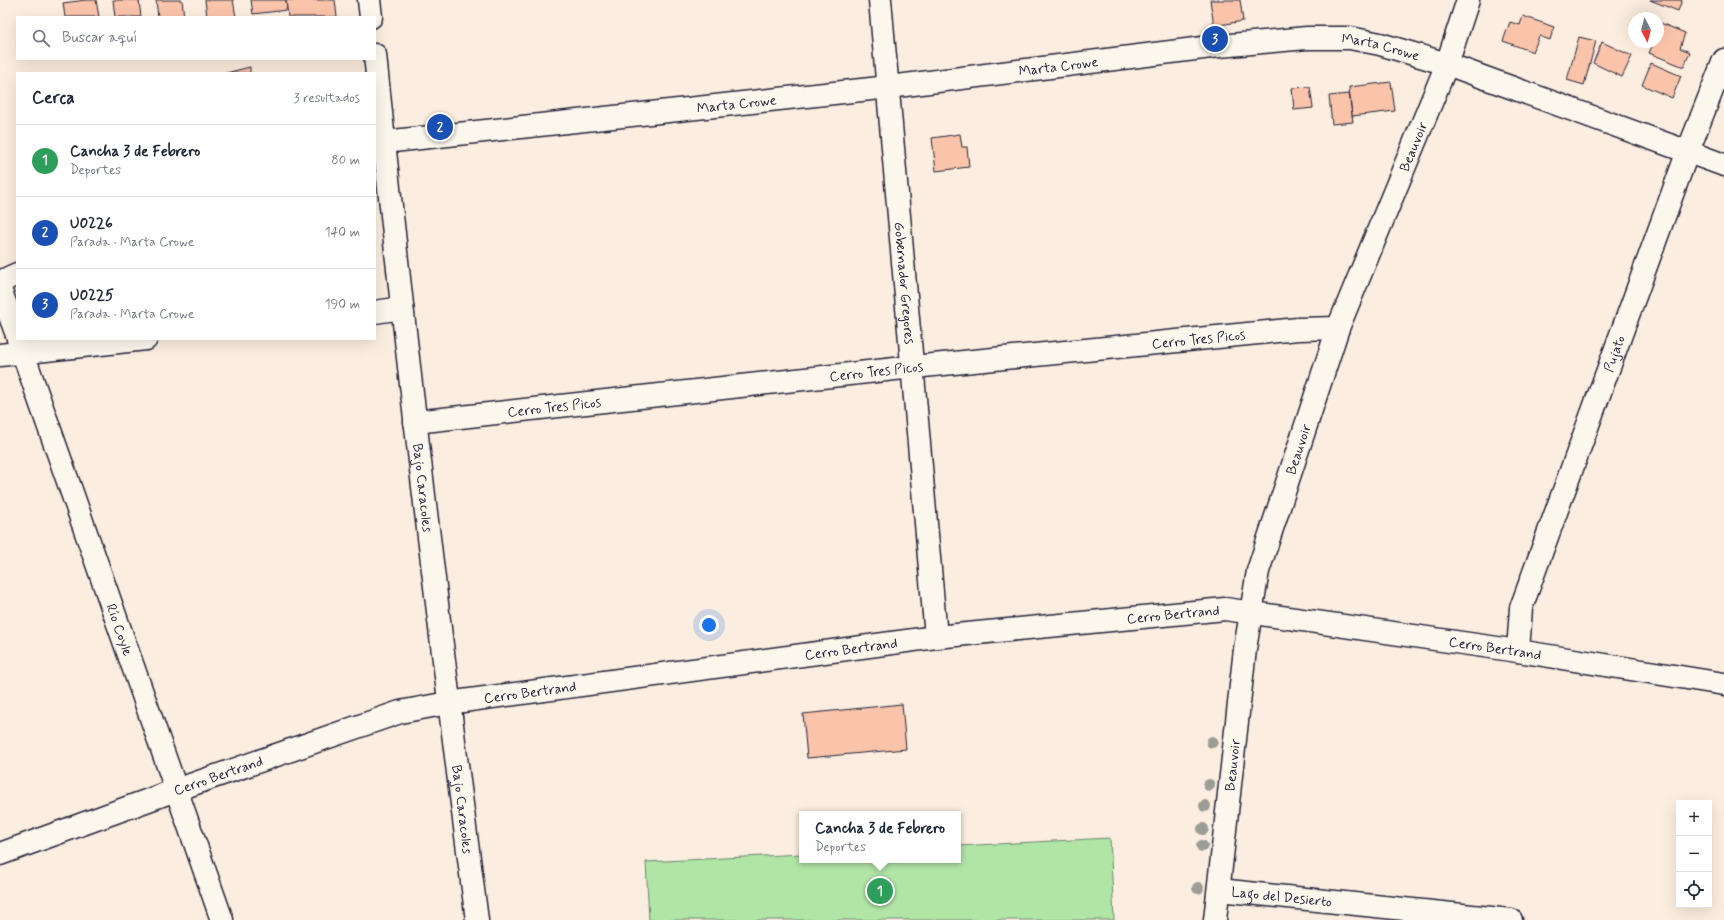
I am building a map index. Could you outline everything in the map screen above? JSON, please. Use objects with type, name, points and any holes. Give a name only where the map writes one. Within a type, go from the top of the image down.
[{"type":"street","points":[[369,0],[371,16]]},
{"type":"street","name":"Gobernador Gregores","points":[[880,0],[889,87],[936,637]]},
{"type":"street","name":"Beauvoir","points":[[1215,920],[1244,657],[1258,571],[1338,328],[1447,64],[1468,0]]},
{"type":"street","name":"Marta Crowe","points":[[380,143],[889,87],[1219,46],[1307,38],[1350,38],[1380,44],[1447,64],[1724,165]]},
{"type":"street","name":"Bajo Caracoles","points":[[375,60],[376,72]]},
{"type":"street","name":"Pujato","points":[[1518,651],[1521,608],[1688,151],[1724,60]]},
{"type":"street","name":"Bajo Caracoles","points":[[376,73],[380,143],[402,308],[448,703],[477,920]]},
{"type":"street","points":[[0,282],[16,274]]},
{"type":"street","name":"Río Coyle","points":[[0,289],[16,332]]},
{"type":"street","points":[[376,312],[402,308]]},
{"type":"street","name":"Cerro Tres Picos","points":[[415,422],[913,367],[1298,329],[1338,328]]},
{"type":"street","points":[[0,355],[20,343],[114,340]]},
{"type":"street","name":"Río Coyle","points":[[20,343],[222,920]]},
{"type":"street","name":"Cerro Bertrand","points":[[0,854],[176,790],[400,712],[448,703],[936,637],[1225,609],[1518,651],[1724,684]]},
{"type":"street","name":"Lago del Desierto","points":[[1219,890],[1511,920]]},
{"type":"green space","points":[[1110,838],[1114,920],[649,920],[646,862],[799,854],[799,863],[961,863],[961,846]]},
{"type":"building","points":[[96,0],[99,16],[65,16],[63,3]]},
{"type":"building","points":[[113,0],[139,0],[141,16],[115,16]]},
{"type":"building","points":[[156,0],[182,0],[184,16],[158,16]]},
{"type":"building","points":[[205,0],[233,0],[236,16],[207,16]]},
{"type":"building","points":[[251,0],[286,0],[287,10],[253,14]]},
{"type":"building","points":[[286,0],[335,0],[337,16],[288,16]]},
{"type":"building","points":[[1210,0],[1240,0],[1243,21],[1214,26]]},
{"type":"building","points":[[1650,0],[1682,0],[1678,11]]},
{"type":"building","points":[[1523,16],[1554,27],[1550,40],[1539,36],[1533,52],[1503,41],[1510,22],[1520,25]]},
{"type":"building","points":[[1664,24],[1685,33],[1680,48],[1690,52],[1684,67],[1649,53],[1651,48],[1664,48]]},
{"type":"building","points":[[1579,37],[1596,41],[1584,85],[1567,80]]},
{"type":"building","points":[[1602,42],[1632,56],[1622,77],[1593,63]]},
{"type":"building","points":[[1651,63],[1681,76],[1672,98],[1642,85]]},
{"type":"building","points":[[250,67],[250,72],[230,72]]},
{"type":"building","points":[[1391,82],[1395,111],[1352,116],[1349,87]]},
{"type":"building","points":[[1310,87],[1313,108],[1294,110],[1292,88]]},
{"type":"building","points":[[1349,94],[1353,122],[1332,124],[1329,96]]},
{"type":"building","points":[[960,134],[962,147],[967,147],[969,167],[936,171],[932,138]]},
{"type":"building","points":[[902,704],[906,749],[807,758],[803,714]]},
{"type":"place","name":"U0225","points":[[1215,39]]},
{"type":"place","name":"U0226","points":[[440,127]]},
{"type":"place","name":"Cancha 3 de Febrero","points":[[880,891]]}]
